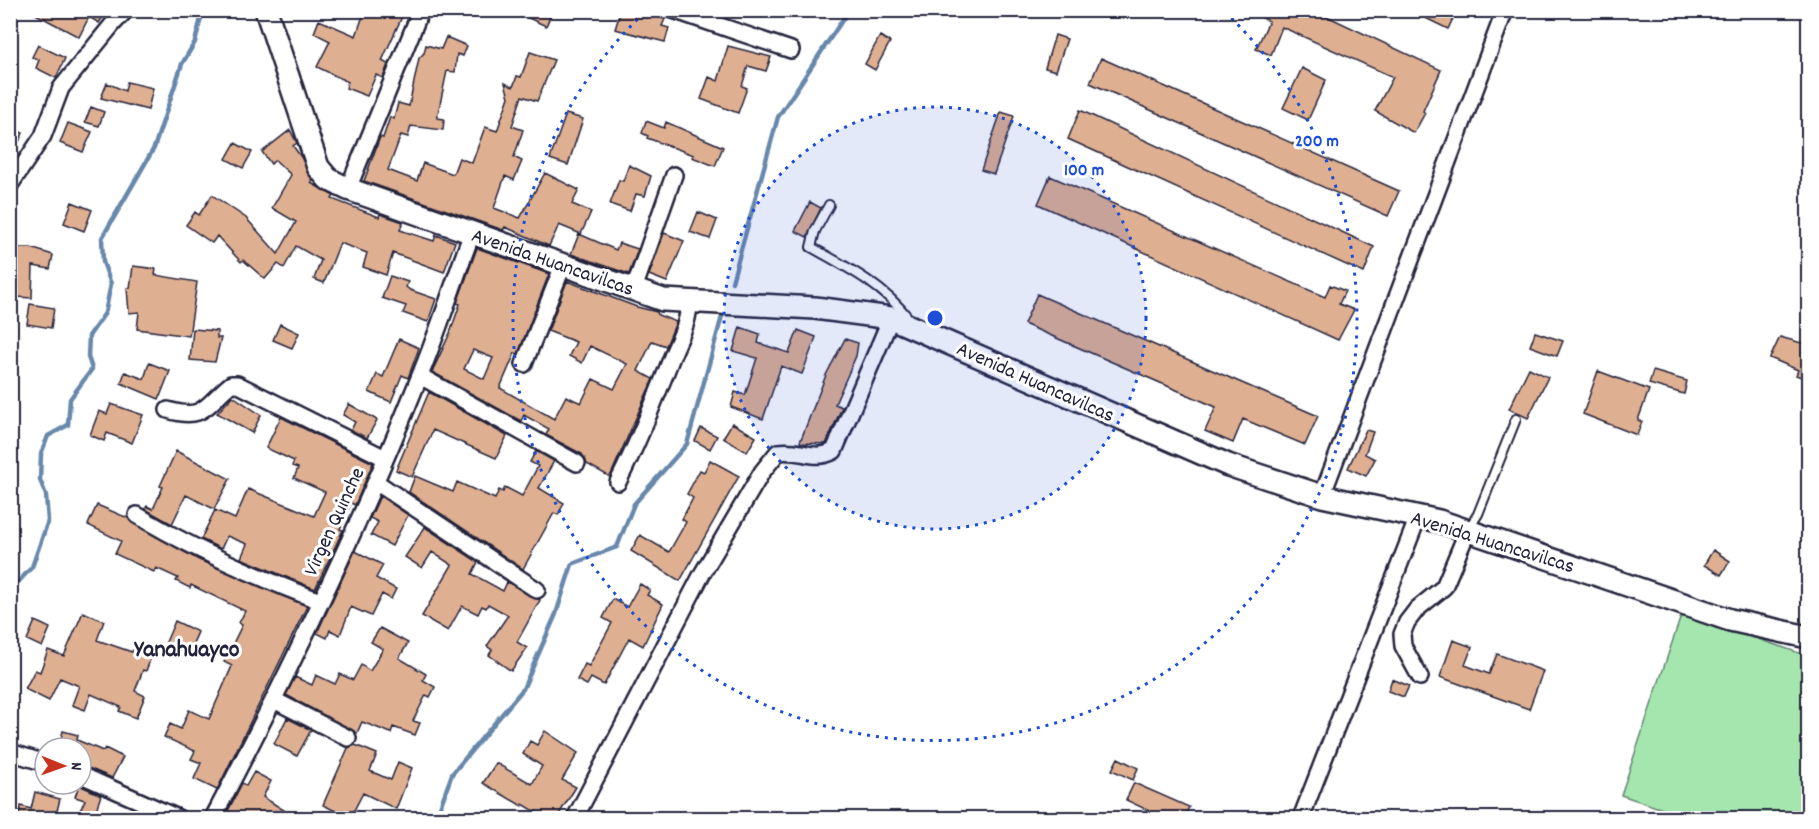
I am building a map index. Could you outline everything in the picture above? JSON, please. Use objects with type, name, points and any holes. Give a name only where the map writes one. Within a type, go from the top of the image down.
[{"type":"street","points":[[10,185],[43,136],[61,88],[126,10]]},
{"type":"street","name":"Avenida Huancavilcas","points":[[266,10],[318,167],[328,179],[348,189],[564,263],[663,300],[815,308],[891,318],[1228,465],[1322,496],[1468,530],[1730,620],[1809,637]]},
{"type":"street","points":[[348,189],[421,10]]},
{"type":"street","points":[[673,10],[791,50]]},
{"type":"street","points":[[1322,496],[1505,10]]},
{"type":"street","points":[[633,289],[674,175]]},
{"type":"street","name":"Virgen Quinche","points":[[213,819],[274,700],[376,482],[420,376],[472,232]]},
{"type":"street","points":[[524,364],[564,263]]},
{"type":"street","points":[[618,483],[643,433],[683,334],[689,313],[688,302]]},
{"type":"street","points":[[574,819],[702,574],[762,472],[778,452],[791,450],[821,457],[834,451],[891,318]]},
{"type":"street","points":[[420,376],[577,463]]},
{"type":"street","points":[[168,410],[192,415],[205,408],[231,384],[237,384],[385,458]]},
{"type":"street","points":[[376,482],[537,590]]},
{"type":"street","points":[[137,515],[166,534],[273,583],[320,601]]},
{"type":"street","points":[[1301,819],[1418,517]]},
{"type":"street","points":[[1420,676],[1403,646],[1402,634],[1407,622],[1417,609],[1444,587],[1468,530]]},
{"type":"street","points":[[274,700],[348,738]]},
{"type":"street","points":[[10,752],[33,759]]},
{"type":"street","points":[[93,780],[178,819]]},
{"type":"lane","points":[[830,205],[815,231],[811,247],[861,275],[885,293],[917,330]]},
{"type":"lane","points":[[1468,530],[1478,514],[1516,419]]},
{"type":"green space","points":[[1682,613],[1808,656],[1808,818],[1689,818],[1621,795]]},
{"type":"building","points":[[28,10],[107,10],[99,23],[89,17],[79,37]]},
{"type":"building","points":[[365,10],[405,10],[382,61],[388,64],[383,78],[376,75],[367,96],[346,88],[348,82],[317,67],[330,41],[314,33],[319,20],[356,36]]},
{"type":"building","points":[[511,10],[553,10],[546,26]]},
{"type":"building","points":[[621,10],[646,10],[645,13],[665,19],[662,26],[669,28],[665,42],[615,29]]},
{"type":"building","points":[[1247,10],[1314,10],[1441,70],[1423,111],[1425,113],[1414,133],[1375,111],[1393,77],[1282,27],[1271,55],[1256,49],[1269,21]]},
{"type":"building","points":[[1409,10],[1457,10],[1448,29]]},
{"type":"building","points":[[1055,35],[1067,39],[1056,71],[1045,68]]},
{"type":"building","points":[[880,36],[890,42],[875,70],[865,64]]},
{"type":"building","points":[[446,37],[467,46],[463,56],[457,54],[455,72],[447,71],[437,118],[444,119],[443,130],[411,126],[408,137],[401,135],[388,170],[417,181],[423,163],[453,174],[459,158],[472,163],[485,127],[497,131],[509,97],[505,83],[513,87],[517,76],[521,77],[530,52],[554,60],[537,101],[522,96],[512,126],[523,130],[514,157],[522,161],[514,180],[505,176],[494,208],[520,218],[545,173],[579,190],[572,204],[591,212],[581,234],[559,225],[549,246],[505,227],[503,230],[364,181],[380,137],[383,138],[390,117],[394,119],[398,103],[409,106],[419,58],[424,53],[426,45],[441,49]]},
{"type":"building","points":[[38,45],[65,58],[56,78],[36,68],[39,60],[32,57]]},
{"type":"building","points":[[728,46],[771,57],[766,71],[748,66],[742,86],[747,88],[738,113],[701,99],[709,77],[718,81]]},
{"type":"building","points":[[1101,58],[1399,191],[1388,216],[1090,83]]},
{"type":"building","points":[[1302,68],[1326,80],[1308,120],[1283,108]]},
{"type":"building","points":[[127,82],[153,88],[148,110],[101,98],[107,83],[125,91]]},
{"type":"building","points":[[91,107],[104,112],[99,126],[85,122]]},
{"type":"building","points":[[1080,110],[1374,247],[1364,273],[1068,139]]},
{"type":"building","points":[[1001,112],[1014,116],[994,174],[981,170]]},
{"type":"building","points":[[566,114],[583,119],[568,165],[550,159]]},
{"type":"building","points":[[646,121],[664,128],[666,122],[723,147],[715,166],[692,157],[694,155],[647,138],[648,136],[642,133]]},
{"type":"building","points":[[68,123],[92,132],[83,152],[60,143]]},
{"type":"building","points":[[10,127],[23,133],[10,161]]},
{"type":"building","points":[[290,130],[297,143],[293,146],[313,181],[311,183],[334,196],[332,199],[379,217],[380,214],[403,222],[400,230],[434,241],[436,235],[455,242],[444,272],[393,253],[386,275],[363,267],[367,253],[340,243],[324,283],[314,279],[321,260],[296,246],[284,268],[278,264],[265,279],[243,260],[241,262],[217,236],[212,243],[186,225],[195,212],[199,215],[212,195],[246,218],[278,254],[296,222],[272,208],[291,175],[275,160],[271,164],[262,152]]},
{"type":"building","points":[[235,143],[252,152],[243,168],[226,159]]},
{"type":"building","points":[[629,165],[651,176],[645,196],[636,194],[630,211],[610,204],[619,180],[623,181]]},
{"type":"building","points":[[1050,176],[1325,297],[1330,285],[1345,291],[1339,304],[1354,310],[1338,340],[1038,204]]},
{"type":"building","points":[[72,202],[92,210],[84,231],[64,223]]},
{"type":"building","points":[[810,202],[821,208],[807,237],[795,231]]},
{"type":"building","points":[[698,212],[717,220],[710,239],[690,232]]},
{"type":"building","points":[[664,233],[684,241],[667,282],[649,275]]},
{"type":"building","points":[[579,234],[616,250],[619,243],[638,249],[629,274],[571,254]]},
{"type":"building","points":[[15,248],[31,248],[53,255],[50,269],[33,266],[32,298],[17,297],[18,280],[10,281],[10,267],[15,267]]},
{"type":"building","points":[[477,248],[549,274],[518,354],[515,353],[500,388],[554,419],[566,396],[581,403],[593,379],[614,389],[627,364],[590,346],[582,363],[569,356],[576,342],[548,331],[567,281],[657,312],[658,315],[676,322],[666,346],[652,341],[638,371],[653,379],[610,477],[587,464],[582,454],[546,435],[549,429],[524,415],[521,421],[432,372],[450,333],[460,304],[457,303]],"holes":[[[473,350],[493,358],[484,379],[464,369]]]},
{"type":"building","points":[[133,266],[156,269],[155,275],[197,282],[189,336],[137,329],[139,312],[129,313],[127,288],[130,288]]},
{"type":"building","points":[[390,276],[408,282],[406,287],[410,290],[436,299],[428,322],[403,313],[406,306],[382,298]]},
{"type":"building","points":[[1037,294],[1318,416],[1305,445],[1243,419],[1233,443],[1205,431],[1216,407],[1024,324]]},
{"type":"building","points":[[30,304],[54,308],[51,328],[27,324]]},
{"type":"building","points":[[280,324],[299,333],[292,348],[273,340]]},
{"type":"building","points":[[740,327],[760,334],[758,343],[789,353],[798,330],[816,337],[802,374],[781,366],[763,419],[731,407],[735,392],[745,395],[757,358],[733,351]]},
{"type":"building","points":[[193,329],[217,331],[217,338],[221,338],[215,362],[190,360]]},
{"type":"building","points":[[1535,332],[1563,341],[1557,356],[1530,346]]},
{"type":"building","points":[[1780,337],[1809,345],[1809,380],[1796,375],[1798,370],[1770,358]]},
{"type":"building","points":[[399,339],[419,348],[408,378],[402,375],[391,402],[369,392],[377,374],[383,377]]},
{"type":"building","points":[[845,339],[858,343],[856,356],[835,404],[842,407],[826,444],[802,443],[800,442],[826,375]]},
{"type":"building","points":[[149,363],[170,371],[159,399],[121,383],[125,372],[144,379]]},
{"type":"building","points":[[1529,368],[1548,377],[1528,418],[1509,409]]},
{"type":"building","points":[[1598,371],[1649,390],[1638,420],[1642,422],[1637,435],[1583,414]]},
{"type":"building","points":[[1653,371],[1687,381],[1684,394],[1649,384]]},
{"type":"building","points":[[429,392],[507,436],[496,458],[433,430],[412,477],[396,470]]},
{"type":"building","points":[[233,396],[261,415],[252,433],[217,413]]},
{"type":"building","points":[[111,404],[143,415],[132,443],[107,433],[104,441],[90,435],[99,411],[107,414]]},
{"type":"building","points":[[349,404],[377,420],[367,438],[351,430],[355,422],[343,415]]},
{"type":"building","points":[[281,417],[373,463],[355,505],[351,503],[340,529],[343,530],[315,589],[241,558],[247,544],[227,536],[221,549],[201,539],[215,510],[235,519],[248,489],[314,516],[325,492],[294,478],[298,468],[292,466],[294,461],[266,448]]},
{"type":"building","points":[[732,423],[756,437],[747,452],[723,438]]},
{"type":"building","points":[[701,428],[717,436],[710,449],[695,441]]},
{"type":"building","points":[[1366,430],[1373,432],[1365,454],[1375,459],[1366,476],[1348,468]]},
{"type":"building","points":[[176,451],[230,479],[214,509],[186,495],[172,524],[145,509],[147,506],[153,509],[163,487],[160,486]]},
{"type":"building","points":[[536,451],[554,461],[539,488],[564,503],[558,515],[554,513],[523,569],[409,492],[415,476],[453,492],[457,482],[495,499],[499,490],[503,492],[505,487],[522,496],[538,466],[530,462]]},
{"type":"building","points":[[710,460],[739,476],[680,581],[631,551],[640,535],[669,552],[686,522],[682,519],[693,498],[687,494],[700,470],[704,472]]},
{"type":"building","points":[[380,496],[408,515],[392,546],[371,535],[378,522],[370,518]]},
{"type":"building","points":[[97,505],[128,518],[132,523],[199,560],[307,606],[217,790],[194,779],[201,763],[191,759],[195,751],[164,737],[170,724],[181,729],[189,710],[209,719],[232,666],[224,662],[242,625],[239,623],[245,611],[191,585],[190,588],[176,581],[178,578],[156,568],[154,572],[115,554],[121,541],[88,525]]},
{"type":"building","points":[[425,527],[478,562],[472,574],[503,591],[507,582],[540,600],[517,642],[527,648],[511,671],[489,655],[492,650],[487,646],[508,615],[488,604],[486,608],[482,606],[478,614],[462,606],[448,631],[422,616],[452,565],[432,552],[422,568],[405,557]]},
{"type":"building","points":[[1713,550],[1730,561],[1721,575],[1704,565]]},
{"type":"building","points":[[355,551],[383,565],[376,578],[396,589],[391,599],[382,594],[371,616],[351,607],[340,635],[330,630],[327,638],[317,633]]},
{"type":"building","points":[[640,584],[650,590],[647,595],[663,604],[643,646],[629,638],[604,685],[591,678],[587,685],[577,680],[585,664],[589,666],[612,623],[603,618],[613,599],[627,607]]},
{"type":"building","points":[[83,612],[104,621],[97,640],[132,652],[135,645],[153,652],[135,691],[145,696],[136,718],[119,711],[121,707],[91,694],[85,710],[72,705],[79,686],[60,678],[49,701],[25,689],[35,670],[40,672],[48,650],[64,656]]},
{"type":"building","points":[[35,621],[50,628],[42,647],[27,640]]},
{"type":"building","points":[[175,621],[198,632],[189,652],[166,642]]},
{"type":"building","points":[[380,628],[408,643],[399,658],[426,674],[423,680],[435,687],[430,697],[426,695],[413,721],[420,723],[415,735],[393,727],[391,733],[362,722],[357,733],[286,695],[295,677],[312,685],[316,675],[335,684],[340,674],[353,680],[361,665],[370,671],[383,649],[371,642]]},
{"type":"building","points":[[1453,640],[1472,647],[1465,665],[1489,674],[1497,654],[1543,671],[1529,709],[1440,677]]},
{"type":"building","points":[[1392,679],[1409,686],[1404,697],[1388,691]]},
{"type":"building","points":[[287,718],[311,730],[297,756],[274,744]]},
{"type":"building","points":[[63,731],[78,735],[78,736],[62,736]]},
{"type":"building","points":[[545,731],[578,753],[562,780],[576,787],[556,819],[548,819],[483,783],[496,763],[532,784],[542,766],[523,754],[530,741],[537,745]]},
{"type":"building","points":[[355,745],[377,754],[370,771],[391,780],[398,762],[412,768],[396,809],[363,793],[350,818],[323,805],[348,748]]},
{"type":"building","points":[[93,747],[103,751],[105,748],[123,757],[112,778],[93,770]]},
{"type":"building","points":[[1118,758],[1138,768],[1133,780],[1112,770]]},
{"type":"building","points":[[254,772],[271,781],[263,797],[298,819],[224,819],[242,783],[246,786]]},
{"type":"building","points":[[1134,783],[1189,807],[1183,819],[1151,819],[1154,813],[1126,800]]},
{"type":"building","points":[[93,791],[101,795],[96,810],[116,819],[76,819],[85,800],[75,797],[93,796]]},
{"type":"building","points":[[34,796],[60,799],[55,819],[18,819],[21,806],[31,809]]},
{"type":"waterway","points":[[10,591],[32,567],[48,521],[46,495],[40,480],[41,454],[48,436],[68,425],[70,399],[92,369],[88,357],[89,336],[105,313],[111,284],[103,262],[102,238],[154,148],[182,64],[195,42],[203,10]]},
{"type":"waterway","points":[[732,282],[778,117],[849,10]]},
{"type":"waterway","points":[[436,818],[452,774],[523,689],[556,614],[572,564],[617,547],[634,504],[687,444],[724,309]]},
{"type":"district","name":"Yanahuayco","points":[[187,648]]}]
